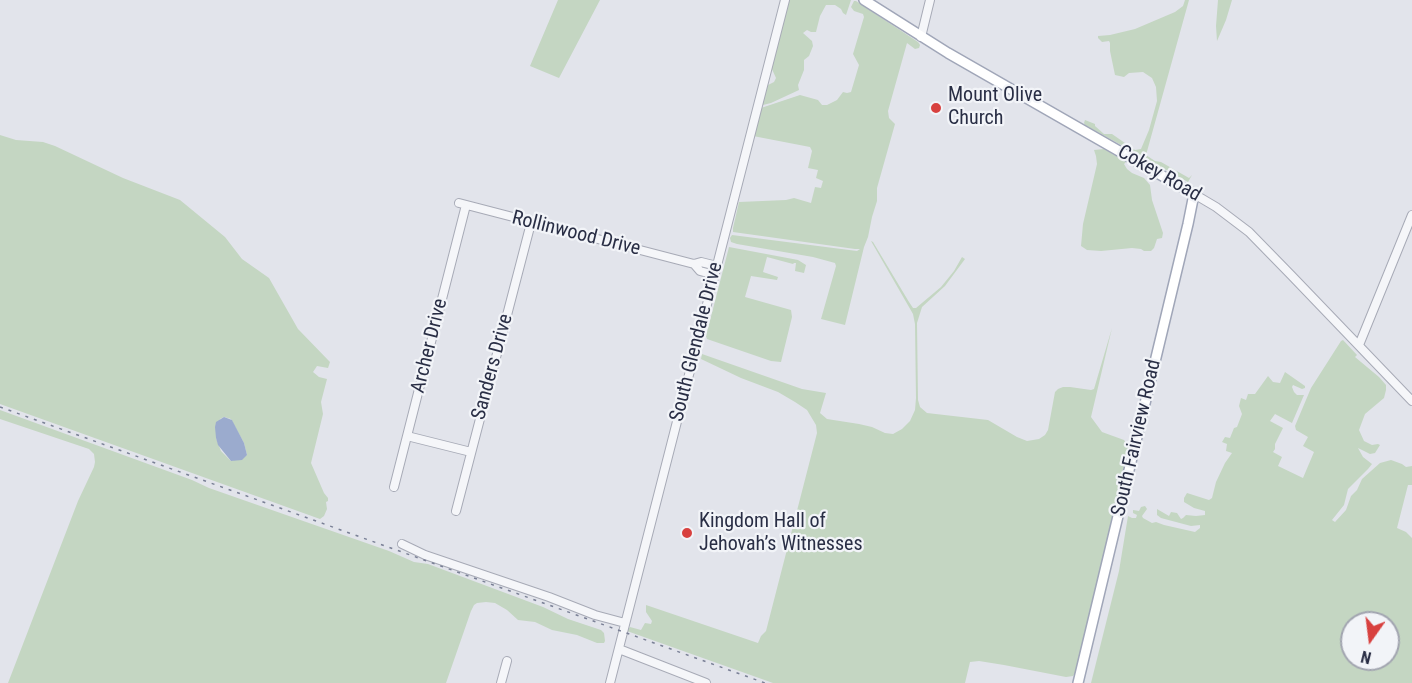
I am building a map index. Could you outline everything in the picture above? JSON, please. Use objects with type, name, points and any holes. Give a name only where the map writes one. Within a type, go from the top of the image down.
[{"type":"main road","name":"Cokey Road","points":[[864,0],[977,70],[1194,194]]},
{"type":"main road","name":"South Fairview Road","points":[[1078,683],[1194,194]]},
{"type":"street","name":"South Glendale Drive","points":[[610,683],[785,0]]},
{"type":"street","points":[[921,37],[930,0]]},
{"type":"street","name":"Cokey Road","points":[[1194,194],[1216,207],[1249,232],[1412,401]]},
{"type":"street","name":"Rollinwood Drive","points":[[463,204],[694,264],[701,262],[716,270]]},
{"type":"street","name":"Archer Drive","points":[[394,487],[463,204]]},
{"type":"street","points":[[1359,345],[1412,215]]},
{"type":"street","name":"Sanders Drive","points":[[456,511],[531,223]]},
{"type":"street","points":[[407,436],[471,452]]},
{"type":"street","points":[[402,544],[425,555],[595,615],[625,623]]},
{"type":"street","points":[[619,649],[705,683]]},
{"type":"street","points":[[501,683],[507,661]]},
{"type":"green space","points":[[558,0],[600,0],[559,78],[530,66]]},
{"type":"green space","points":[[789,0],[851,0],[846,15],[835,5],[826,5],[820,16],[816,32],[807,30],[803,33],[812,41],[813,46],[809,56],[804,60],[804,70],[798,85],[799,90],[763,105],[766,86],[774,82],[776,78],[771,67]]},
{"type":"green space","points":[[1185,0],[1189,0],[1146,155],[1189,178],[1192,175],[1188,182],[1084,123],[1085,120],[1095,124],[1104,134],[1112,134],[1135,150],[1141,149],[1157,101],[1156,87],[1152,78],[1143,72],[1129,73],[1124,77],[1115,75],[1110,43],[1109,41],[1102,42],[1098,36],[1135,29],[1175,12],[1183,6]]},
{"type":"green space","points":[[1218,0],[1232,0],[1217,41],[1216,26]]},
{"type":"green space","points":[[854,1],[920,45],[915,49],[907,43],[888,111],[889,118],[895,124],[877,188],[877,201],[845,325],[821,319],[835,263],[737,244],[731,242],[730,238],[732,235],[857,251],[860,249],[733,232],[739,202],[794,198],[811,203],[815,187],[821,188],[823,181],[816,178],[818,170],[808,168],[812,151],[810,147],[753,136],[761,108],[800,95],[827,105],[837,100],[843,92],[851,92],[859,65],[853,54],[864,17],[851,7]]},
{"type":"green space","points":[[0,135],[55,146],[123,178],[180,200],[225,237],[242,259],[269,278],[298,329],[330,362],[328,368],[317,366],[313,372],[327,379],[321,402],[323,414],[311,463],[328,498],[327,509],[320,519],[0,404]],"holes":[[[224,417],[231,419],[244,443],[247,455],[231,461],[221,451],[216,438],[220,419]]]},
{"type":"green space","points":[[1104,149],[1126,162],[1124,164],[1127,169],[1144,178],[1150,185],[1152,200],[1163,233],[1162,238],[1157,239],[1151,251],[1132,248],[1087,250],[1081,246],[1083,224],[1097,164],[1094,150]]},
{"type":"green space","points":[[871,241],[913,308],[916,308],[941,287],[962,257],[965,259],[945,286],[922,307],[917,323],[918,400],[920,407],[927,413],[988,420],[1027,441],[1039,439],[1048,430],[1055,392],[1058,389],[1070,387],[1094,389],[1112,328],[1091,417],[1102,432],[1124,440],[1129,447],[1076,672],[1073,676],[1066,677],[979,661],[970,662],[965,683],[773,683],[627,631],[630,627],[641,630],[645,623],[651,624],[646,605],[758,643],[766,631],[817,433],[816,425],[807,410],[795,402],[778,392],[701,359],[702,354],[802,389],[826,393],[820,413],[827,419],[859,424],[893,434],[910,421],[915,410],[916,398],[913,314]]},
{"type":"green space","points":[[729,247],[798,260],[806,265],[804,273],[795,271],[796,263],[767,257],[763,272],[778,277],[777,280],[751,276],[745,297],[791,310],[792,317],[781,362],[771,361],[707,339]]},
{"type":"green space","points":[[1343,340],[1357,355],[1355,357],[1386,385],[1384,398],[1365,414],[1359,430],[1364,441],[1372,445],[1380,445],[1375,453],[1370,454],[1358,448],[1363,457],[1372,464],[1348,489],[1344,505],[1332,520],[1335,522],[1346,510],[1351,496],[1362,479],[1380,463],[1391,460],[1406,467],[1412,466],[1412,485],[1408,485],[1397,528],[1412,538],[1412,683],[1091,683],[1119,571],[1128,516],[1136,518],[1137,515],[1133,513],[1133,510],[1139,511],[1145,506],[1147,509],[1142,516],[1152,523],[1195,532],[1200,528],[1200,525],[1191,526],[1161,518],[1157,515],[1157,509],[1169,516],[1171,512],[1177,513],[1181,519],[1186,515],[1205,515],[1205,511],[1184,502],[1184,498],[1187,493],[1209,500],[1212,498],[1216,482],[1232,453],[1226,451],[1227,444],[1222,442],[1225,437],[1230,438],[1234,428],[1237,427],[1242,414],[1239,406],[1241,398],[1246,400],[1248,394],[1255,394],[1268,376],[1273,382],[1280,383],[1285,372],[1305,386],[1302,389],[1293,385],[1292,387],[1297,395],[1304,395],[1292,423],[1275,414],[1270,421],[1283,428],[1273,452],[1282,457],[1278,466],[1303,478],[1314,452],[1303,446],[1308,437],[1296,430],[1295,426],[1311,388]]},
{"type":"green space","points":[[0,410],[209,488],[389,551],[414,562],[428,564],[543,607],[568,619],[601,630],[605,641],[597,643],[577,635],[552,630],[535,622],[518,620],[495,603],[486,602],[477,603],[471,611],[446,683],[8,683],[95,462],[94,454],[89,449],[0,419]]},
{"type":"water","points":[[224,417],[232,420],[244,443],[247,455],[242,460],[231,461],[218,445],[216,422]]},
{"type":"railway","points":[[0,407],[765,683]]},
{"type":"place","name":"Mount Olive Church","points":[[936,108]]},
{"type":"place","name":"Kingdom Hall of Jehovah’s Witnesses","points":[[687,533]]}]
